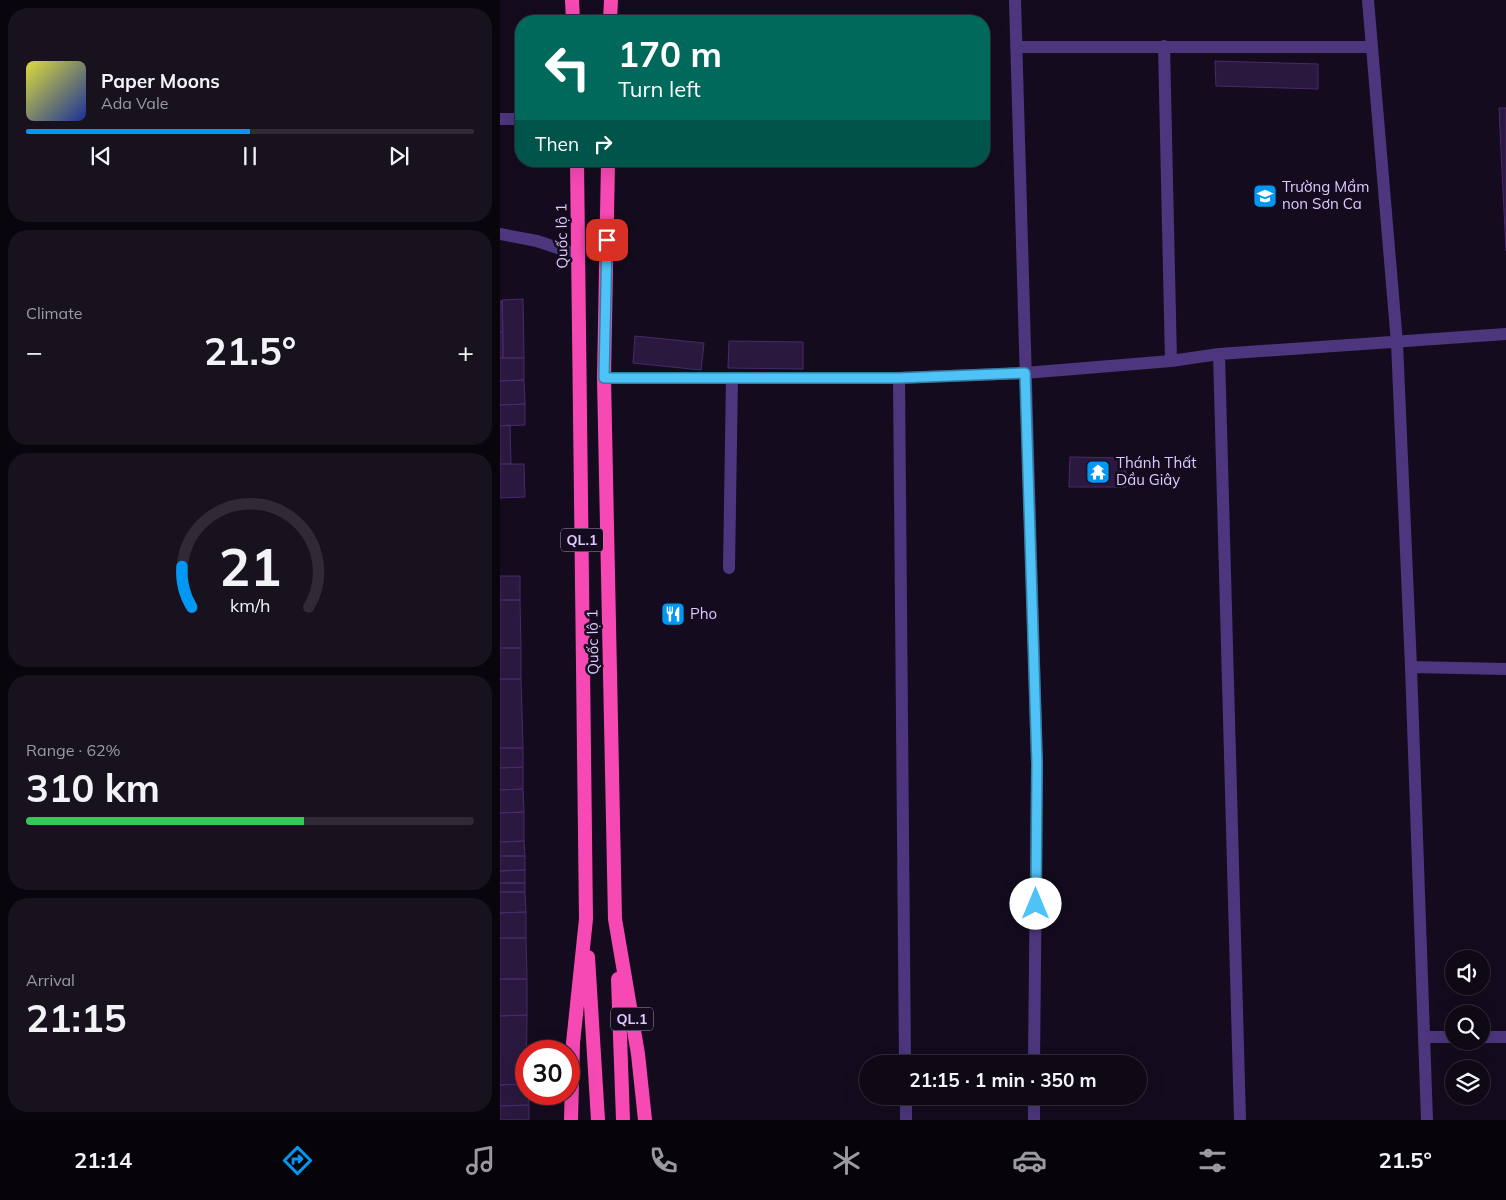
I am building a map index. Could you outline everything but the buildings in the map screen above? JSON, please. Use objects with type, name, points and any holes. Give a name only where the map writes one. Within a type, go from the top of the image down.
[{"type":"highway","points":[[572,0],[573,15]]},
{"type":"highway","points":[[610,15],[611,0]]},
{"type":"highway","name":"Quốc lộ 1","points":[[571,1120],[573,1043],[586,919],[577,167]]},
{"type":"highway","name":"Quốc lộ 1","points":[[608,167],[604,378],[615,919],[638,1054],[645,1120]]},
{"type":"highway","name":"QL.1","points":[[586,919],[598,1120]]},
{"type":"highway","name":"QL.1","points":[[615,919],[623,1120]]},
{"type":"street","points":[[1015,0],[1037,764],[1034,1055]]},
{"type":"street","points":[[1368,0],[1397,343],[1428,1120]]},
{"type":"street","points":[[1164,46],[1170,361]]},
{"type":"street","points":[[1016,47],[1371,47]]},
{"type":"street","points":[[500,119],[515,119]]},
{"type":"street","points":[[500,234],[537,242],[578,255]]},
{"type":"street","points":[[604,378],[899,378],[1025,373],[1170,361],[1219,354],[1506,334]]},
{"type":"street","points":[[1219,354],[1240,1120]]},
{"type":"street","points":[[729,568],[732,378]]},
{"type":"street","points":[[899,378],[905,1055]]},
{"type":"street","points":[[1411,667],[1506,669]]},
{"type":"street","points":[[1425,1038],[1445,1037]]},
{"type":"street","points":[[1490,1037],[1506,1037]]},
{"type":"street","points":[[906,1105],[906,1120]]},
{"type":"street","points":[[1034,1105],[1034,1120]]},
{"type":"place","name":"Trường Mầm non Sơn Ca","points":[[1265,196]]},
{"type":"place","name":"Thánh Thất Dầu Giây","points":[[1098,472]]},
{"type":"place","name":"Pho","points":[[673,614]]},
{"type":"route","points":[[607,240],[604,378],[899,378],[1025,373],[1037,764],[1036,904]]}]
